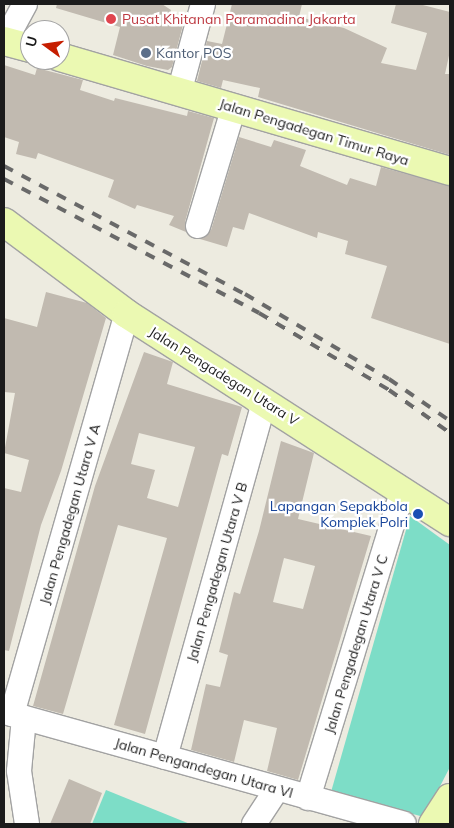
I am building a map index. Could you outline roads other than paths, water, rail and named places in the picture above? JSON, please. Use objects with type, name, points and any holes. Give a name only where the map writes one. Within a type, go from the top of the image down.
[{"type":"street","points":[[13,43],[25,4]]},
{"type":"street","points":[[179,93],[203,4]]},
{"type":"street","name":"Jalan Pengadegan Timur Raya","points":[[70,60],[450,171]]},
{"type":"street","points":[[198,226],[234,107]]},
{"type":"street","name":"Jalan Pengadegan Utara V","points":[[4,222],[127,314],[450,522]]},
{"type":"street","name":"Jalan Pengadegan Utara V A","points":[[27,824],[13,715],[127,314]]},
{"type":"street","name":"Jalan Pengadegan Utara V B","points":[[165,757],[263,406],[249,392]]},
{"type":"street","name":"Jalan Pengadegan Utara V C","points":[[308,798],[403,490]]},
{"type":"street","name":"Jalan Pengandegan Utara VI","points":[[13,715],[404,824]]},
{"type":"street","points":[[254,824],[277,789]]},
{"type":"street","points":[[433,824],[450,798]]},
{"type":"railway","points":[[4,166],[245,294],[389,379],[450,421]]},
{"type":"railway","points":[[4,179],[259,313],[389,390],[450,433]]},
{"type":"place","name":"Pusat Khitanan Paramadina Jakarta","points":[[111,19]]},
{"type":"place","name":"Kantor POS","points":[[146,53]]},
{"type":"place","name":"Lapangan Sepakbola Komplek Polri","points":[[418,514]]}]
